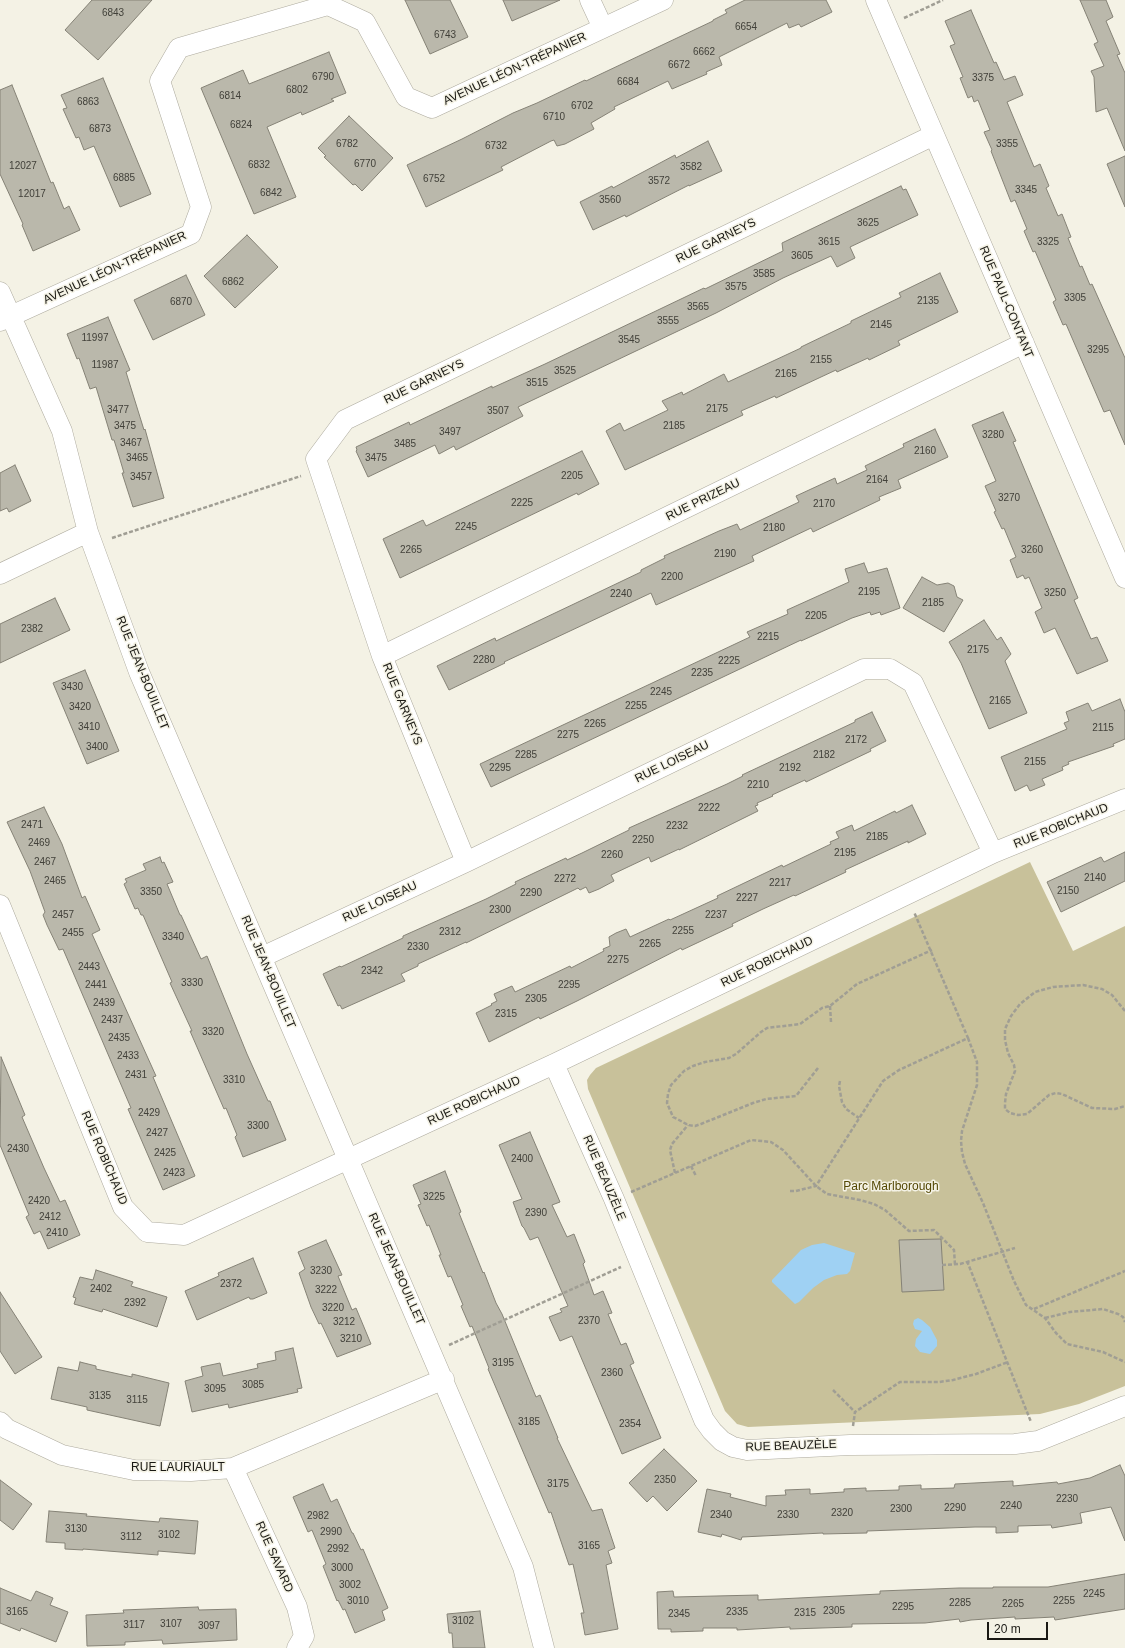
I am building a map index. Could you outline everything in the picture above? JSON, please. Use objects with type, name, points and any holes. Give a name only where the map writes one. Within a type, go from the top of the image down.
[{"type":"street","points":[[590,0],[603,28]]},
{"type":"street","name":"AVENUE LÉON-TRÉPANIER","points":[[5,318],[191,234],[201,207],[160,81],[179,48],[328,5],[365,22],[406,97],[432,108],[663,0]]},
{"type":"street","name":"RUE PAUL-CONTANT","points":[[876,0],[1125,578]]},
{"type":"street","name":"RUE GARNEYS","points":[[466,862],[382,656],[316,459],[345,420],[934,135]]},
{"type":"street","name":"RUE JEAN-BOUILLET","points":[[0,292],[5,318],[62,431],[90,538],[139,672],[348,1160],[444,1379],[523,1567],[544,1648]]},
{"type":"street","name":"RUE PRIZEAU","points":[[382,656],[1024,343]]},
{"type":"street","points":[[0,574],[90,538]]},
{"type":"street","name":"RUE LOISEAU","points":[[262,957],[466,862],[864,669],[890,669],[913,683],[993,853]]},
{"type":"street","name":"RUE ROBICHAUD","points":[[0,905],[122,1207],[147,1232],[184,1236],[554,1064],[993,853],[1125,799]]},
{"type":"street","name":"RUE BEAUZÈLE","points":[[554,1064],[614,1199],[704,1420],[722,1441],[733,1447],[747,1450],[850,1445],[1015,1444],[1038,1441],[1125,1406]]},
{"type":"street","name":"RUE LAURIAULT","points":[[0,1422],[7,1429],[62,1455],[134,1470],[233,1468],[444,1379]]},
{"type":"street","name":"RUE SAVARD","points":[[233,1468],[297,1607],[304,1636],[297,1648]]},
{"type":"path","points":[[887,26],[943,0]]},
{"type":"path","points":[[90,538],[320,470]]},
{"type":"path","points":[[907,895],[932,950],[968,1038],[976,1062],[977,1084],[962,1131],[962,1152],[1001,1251],[1022,1298],[1026,1305],[1045,1318],[1056,1333],[1067,1344],[1103,1352],[1125,1362]]},
{"type":"path","points":[[818,1068],[796,1096],[766,1099],[752,1103],[695,1126],[688,1125],[673,1116],[667,1103],[671,1086],[684,1071],[705,1062],[729,1058],[744,1047],[756,1035],[767,1028],[800,1024],[822,1008],[830,1006],[857,984],[932,950]]},
{"type":"path","points":[[1125,1011],[1112,995],[1102,989],[1083,985],[1053,987],[1035,992],[1020,1004],[1011,1016],[1005,1029],[1005,1040],[1008,1053],[1014,1065],[1015,1071],[1006,1094],[1005,1109],[1010,1113],[1018,1115],[1027,1114],[1049,1095],[1056,1093],[1062,1094],[1092,1108],[1115,1109],[1125,1106]]},
{"type":"path","points":[[830,1006],[831,1022]]},
{"type":"path","points":[[790,1191],[816,1186],[878,1088],[892,1074],[968,1038]]},
{"type":"path","points":[[840,1081],[839,1094],[842,1102],[846,1108],[859,1118]]},
{"type":"path","points":[[675,1173],[670,1150],[672,1144],[688,1125]]},
{"type":"path","points":[[614,1199],[751,1140],[771,1142],[783,1150],[816,1186],[827,1194],[874,1204],[885,1210],[909,1231],[934,1230],[954,1250],[955,1265]]},
{"type":"path","points":[[691,1166],[696,1176]]},
{"type":"path","points":[[942,1266],[955,1265],[1015,1248]]},
{"type":"path","points":[[432,1352],[638,1259]]},
{"type":"path","points":[[967,1261],[1038,1441]]},
{"type":"path","points":[[1034,1310],[1125,1271]]},
{"type":"path","points":[[1045,1318],[1070,1312],[1103,1309],[1118,1314],[1125,1322]]},
{"type":"path","points":[[850,1445],[855,1412],[900,1382],[939,1382],[953,1380],[971,1376],[1008,1362]]},
{"type":"path","points":[[833,1390],[855,1412]]},
{"type":"green space","name":"Parc Marlborough","points":[[1030,862],[1073,951],[1125,926],[1125,1386],[1079,1404],[1040,1414],[748,1427],[737,1424],[725,1411],[588,1089],[587,1080],[596,1068]]},
{"type":"water","points":[[824,1243],[855,1253],[850,1271],[847,1274],[837,1275],[824,1280],[795,1304],[772,1282],[772,1280],[801,1250],[812,1245]]},
{"type":"water","points":[[918,1318],[930,1327],[937,1340],[937,1346],[930,1354],[920,1352],[915,1346],[916,1339],[922,1331],[915,1329],[913,1324],[914,1320]]},
{"type":"building","points":[[92,0],[152,0],[98,60],[65,30]]},
{"type":"building","points":[[405,0],[450,0],[468,37],[430,54]]},
{"type":"building","points":[[503,0],[560,0],[512,21]]},
{"type":"building","points":[[745,0],[826,0],[832,12],[801,27],[799,24],[789,28],[787,23],[719,57],[722,65],[706,72],[707,74],[672,89],[668,81],[614,107],[615,109],[591,123],[594,129],[565,144],[557,146],[554,140],[551,141],[501,167],[503,170],[426,207],[407,165],[513,113],[585,80],[586,81],[713,21],[727,13],[725,10]]},
{"type":"building","points":[[1080,0],[1106,0],[1113,17],[1106,21],[1120,54],[1117,55],[1125,73],[1125,151],[1107,108],[1096,112],[1094,77],[1091,71],[1104,66],[1094,44],[1098,42]]},
{"type":"building","points":[[971,10],[994,63],[996,62],[1004,80],[1015,76],[1023,95],[1007,102],[1034,167],[1040,164],[1049,186],[1046,188],[1058,216],[1062,214],[1071,237],[1068,238],[1080,267],[1082,266],[1090,285],[1092,284],[1125,358],[1125,445],[1110,410],[1104,412],[1066,324],[1063,325],[1053,302],[1056,300],[1035,251],[1033,252],[1024,231],[1027,229],[1015,200],[1011,202],[991,151],[992,150],[984,132],[990,130],[978,100],[974,102],[972,96],[968,98],[960,78],[963,77],[950,46],[955,44],[945,21]]},
{"type":"building","points":[[329,52],[346,93],[331,99],[334,101],[302,115],[301,112],[267,127],[296,197],[254,214],[201,88],[243,70],[249,84]]},
{"type":"building","points":[[103,78],[151,194],[120,207],[94,146],[84,150],[79,137],[76,138],[63,109],[67,108],[61,95]]},
{"type":"building","points":[[12,85],[51,183],[53,182],[64,209],[69,206],[80,230],[33,251],[22,225],[23,224],[0,174],[0,90]]},
{"type":"building","points":[[349,116],[393,158],[362,191],[355,184],[353,185],[324,157],[326,156],[318,148]]},
{"type":"building","points":[[708,141],[722,171],[689,185],[626,217],[625,215],[593,230],[580,202],[612,186],[613,188],[675,155],[676,158]]},
{"type":"building","points":[[1125,156],[1125,207],[1107,164]]},
{"type":"building","points":[[901,186],[903,190],[906,189],[918,215],[850,247],[855,258],[837,267],[831,256],[783,278],[716,313],[518,407],[523,416],[456,450],[454,446],[439,454],[435,445],[368,477],[356,451],[356,447],[409,422],[410,425],[492,386],[492,388],[704,288],[705,289],[783,251],[782,243]]},
{"type":"building","points":[[247,235],[278,267],[235,308],[204,276]]},
{"type":"building","points":[[940,273],[958,312],[898,341],[900,345],[869,360],[868,358],[837,372],[836,370],[776,398],[775,396],[741,411],[743,415],[625,470],[606,431],[620,423],[624,431],[668,410],[662,401],[682,392],[683,395],[724,374],[728,382],[801,348],[851,323],[851,321],[901,297],[899,293]]},
{"type":"building","points":[[186,275],[205,315],[153,340],[134,300]]},
{"type":"building","points":[[108,317],[130,370],[126,372],[144,430],[145,429],[164,498],[133,507],[122,473],[124,473],[119,456],[114,440],[112,440],[96,387],[90,389],[79,358],[77,359],[67,334]]},
{"type":"building","points":[[1003,412],[1016,441],[1013,442],[1078,598],[1074,600],[1091,639],[1097,637],[1108,661],[1077,674],[1055,628],[1044,633],[1035,612],[1042,608],[1029,577],[1025,579],[1023,575],[1017,578],[1010,560],[1016,557],[1004,528],[1002,529],[994,512],[996,511],[985,486],[996,481],[972,425]]},
{"type":"building","points":[[935,429],[948,457],[898,480],[901,488],[879,497],[880,500],[813,532],[811,528],[752,556],[754,561],[656,605],[651,593],[504,662],[505,663],[449,690],[437,666],[495,638],[496,641],[641,572],[641,570],[665,558],[664,556],[719,531],[737,524],[740,530],[799,502],[796,496],[835,478],[837,484],[867,470],[865,466],[904,447],[903,444]]},
{"type":"building","points":[[582,451],[599,484],[578,495],[577,493],[400,578],[383,539],[423,520],[426,526]]},
{"type":"building","points":[[15,465],[31,501],[9,512],[7,508],[0,511],[0,473]]},
{"type":"building","points":[[864,563],[868,573],[887,568],[900,608],[881,615],[880,612],[871,615],[870,612],[852,618],[801,640],[491,787],[480,764],[750,637],[747,632],[788,614],[787,610],[849,582],[845,569]]},
{"type":"building","points":[[922,577],[937,585],[948,583],[954,586],[957,597],[963,600],[944,632],[903,608]]},
{"type":"building","points":[[55,598],[70,630],[0,663],[0,624]]},
{"type":"building","points":[[984,620],[997,640],[1001,637],[1011,654],[1005,661],[1027,713],[989,729],[961,663],[949,642]]},
{"type":"building","points":[[85,670],[119,751],[87,764],[53,683]]},
{"type":"building","points":[[1120,699],[1125,712],[1125,739],[1113,744],[1114,746],[1068,762],[1069,764],[1062,767],[1063,770],[1042,779],[1045,785],[1030,791],[1027,785],[1015,791],[1001,757],[1067,729],[1064,723],[1069,721],[1066,712],[1088,703],[1092,711]]},
{"type":"building","points":[[872,712],[886,741],[870,749],[871,751],[806,782],[805,780],[772,795],[773,796],[757,803],[758,805],[755,806],[758,811],[679,850],[651,862],[649,857],[611,875],[614,881],[599,889],[589,893],[586,887],[580,890],[578,888],[466,943],[418,964],[418,966],[401,974],[405,981],[342,1009],[340,1005],[338,1006],[323,974],[486,899],[516,884],[515,882],[566,858],[567,860],[582,853],[629,830],[629,828],[727,784],[743,776],[742,775],[855,722],[855,720]]},
{"type":"building","points":[[912,805],[926,834],[845,870],[846,872],[763,909],[732,924],[733,926],[682,950],[681,948],[577,1001],[540,1019],[539,1017],[489,1042],[476,1013],[497,1001],[494,994],[512,986],[515,992],[570,966],[571,968],[604,951],[603,949],[610,946],[609,937],[616,933],[626,929],[630,937],[669,919],[670,920],[718,898],[717,896],[782,865],[783,867],[831,844],[830,842],[839,838],[836,832],[852,825],[854,831],[895,811],[896,813]]},
{"type":"building","points":[[44,807],[62,844],[82,898],[85,896],[100,930],[92,934],[156,1076],[153,1077],[195,1176],[163,1190],[128,1109],[131,1108],[63,949],[59,950],[47,925],[43,915],[45,912],[30,871],[7,822]]},
{"type":"building","points":[[1125,852],[1125,881],[1061,912],[1047,882],[1101,857],[1104,862]]},
{"type":"building","points":[[160,857],[162,863],[164,862],[173,882],[167,884],[180,915],[201,959],[207,956],[247,1054],[268,1101],[270,1101],[286,1140],[243,1157],[235,1137],[237,1135],[226,1108],[224,1109],[190,1031],[192,1031],[170,983],[172,982],[143,915],[141,915],[138,908],[135,909],[124,884],[127,882],[125,879],[146,870],[143,864]]},
{"type":"building","points":[[1,1057],[25,1115],[22,1117],[44,1168],[60,1202],[65,1200],[80,1235],[48,1249],[40,1231],[34,1234],[26,1217],[29,1215],[0,1145]]},
{"type":"building","points":[[530,1132],[560,1202],[552,1205],[567,1237],[574,1234],[585,1262],[583,1264],[594,1295],[603,1291],[612,1313],[608,1314],[621,1345],[626,1343],[634,1363],[630,1365],[661,1438],[622,1454],[572,1336],[560,1341],[549,1317],[562,1312],[560,1309],[568,1306],[538,1237],[530,1240],[522,1226],[513,1202],[522,1199],[499,1145]]},
{"type":"building","points":[[445,1171],[461,1212],[459,1213],[483,1273],[484,1272],[536,1397],[540,1395],[557,1438],[592,1511],[602,1509],[615,1548],[608,1551],[612,1563],[606,1565],[618,1629],[585,1635],[581,1613],[584,1613],[573,1564],[569,1565],[551,1512],[549,1513],[488,1369],[489,1368],[472,1326],[470,1327],[461,1306],[463,1305],[451,1276],[448,1277],[429,1225],[427,1226],[418,1205],[421,1204],[413,1185]]},
{"type":"building","points":[[941,1239],[944,1290],[902,1292],[899,1240]]},
{"type":"building","points":[[326,1240],[342,1275],[338,1276],[352,1310],[356,1308],[371,1344],[337,1357],[321,1323],[319,1324],[311,1307],[299,1273],[305,1269],[298,1252]]},
{"type":"building","points":[[253,1258],[267,1293],[253,1299],[250,1299],[249,1297],[197,1320],[185,1291],[219,1276],[218,1273]]},
{"type":"building","points":[[96,1270],[133,1282],[131,1286],[167,1297],[157,1327],[103,1309],[102,1312],[74,1304],[76,1298],[73,1297],[80,1277],[93,1280]]},
{"type":"building","points":[[0,1292],[42,1357],[15,1374],[0,1351]]},
{"type":"building","points":[[293,1348],[302,1388],[297,1389],[298,1392],[229,1408],[228,1404],[192,1412],[185,1381],[203,1376],[201,1367],[220,1363],[223,1376],[258,1368],[257,1364],[276,1360],[275,1352]]},
{"type":"building","points":[[80,1362],[96,1366],[96,1369],[132,1377],[132,1374],[169,1383],[160,1426],[87,1410],[87,1407],[51,1399],[58,1367],[78,1371]]},
{"type":"building","points":[[664,1449],[697,1481],[667,1511],[653,1496],[647,1502],[629,1483]]},
{"type":"building","points":[[1120,1465],[1125,1476],[1125,1541],[1111,1507],[1080,1513],[1082,1523],[1052,1528],[1051,1525],[1018,1526],[1018,1532],[996,1533],[996,1527],[975,1527],[867,1531],[867,1533],[823,1533],[742,1537],[741,1540],[722,1534],[721,1537],[698,1532],[707,1489],[731,1494],[730,1497],[766,1506],[766,1496],[786,1495],[785,1490],[810,1489],[810,1494],[844,1492],[844,1489],[866,1488],[866,1491],[899,1490],[899,1486],[921,1485],[921,1489],[954,1488],[955,1484],[1013,1481],[1013,1486],[1057,1482],[1058,1484],[1090,1478]]},
{"type":"building","points":[[0,1480],[32,1504],[13,1530],[0,1520]]},
{"type":"building","points":[[323,1484],[331,1502],[337,1499],[352,1533],[361,1550],[363,1549],[388,1608],[382,1611],[385,1620],[355,1633],[345,1609],[343,1610],[338,1600],[337,1601],[323,1566],[326,1564],[312,1530],[308,1532],[293,1497]]},
{"type":"building","points":[[49,1511],[87,1514],[86,1516],[159,1522],[160,1518],[198,1521],[195,1554],[158,1551],[158,1555],[65,1549],[65,1543],[46,1542]]},
{"type":"building","points":[[1125,1574],[1125,1609],[1055,1620],[1054,1617],[1015,1619],[1015,1617],[960,1622],[959,1619],[925,1623],[852,1624],[852,1627],[790,1629],[790,1627],[737,1630],[737,1628],[703,1628],[703,1631],[671,1632],[671,1629],[658,1629],[657,1592],[673,1591],[674,1597],[758,1595],[758,1600],[880,1594],[880,1591],[993,1587],[1048,1587]]},
{"type":"building","points":[[0,1588],[31,1601],[36,1591],[53,1598],[50,1605],[68,1612],[56,1642],[21,1628],[20,1631],[0,1623]]},
{"type":"building","points":[[198,1607],[199,1610],[236,1609],[237,1640],[163,1644],[162,1640],[125,1642],[125,1645],[87,1646],[86,1615],[124,1613],[123,1610]]},
{"type":"building","points":[[480,1611],[485,1648],[453,1648],[452,1633],[449,1633],[447,1614]]}]
